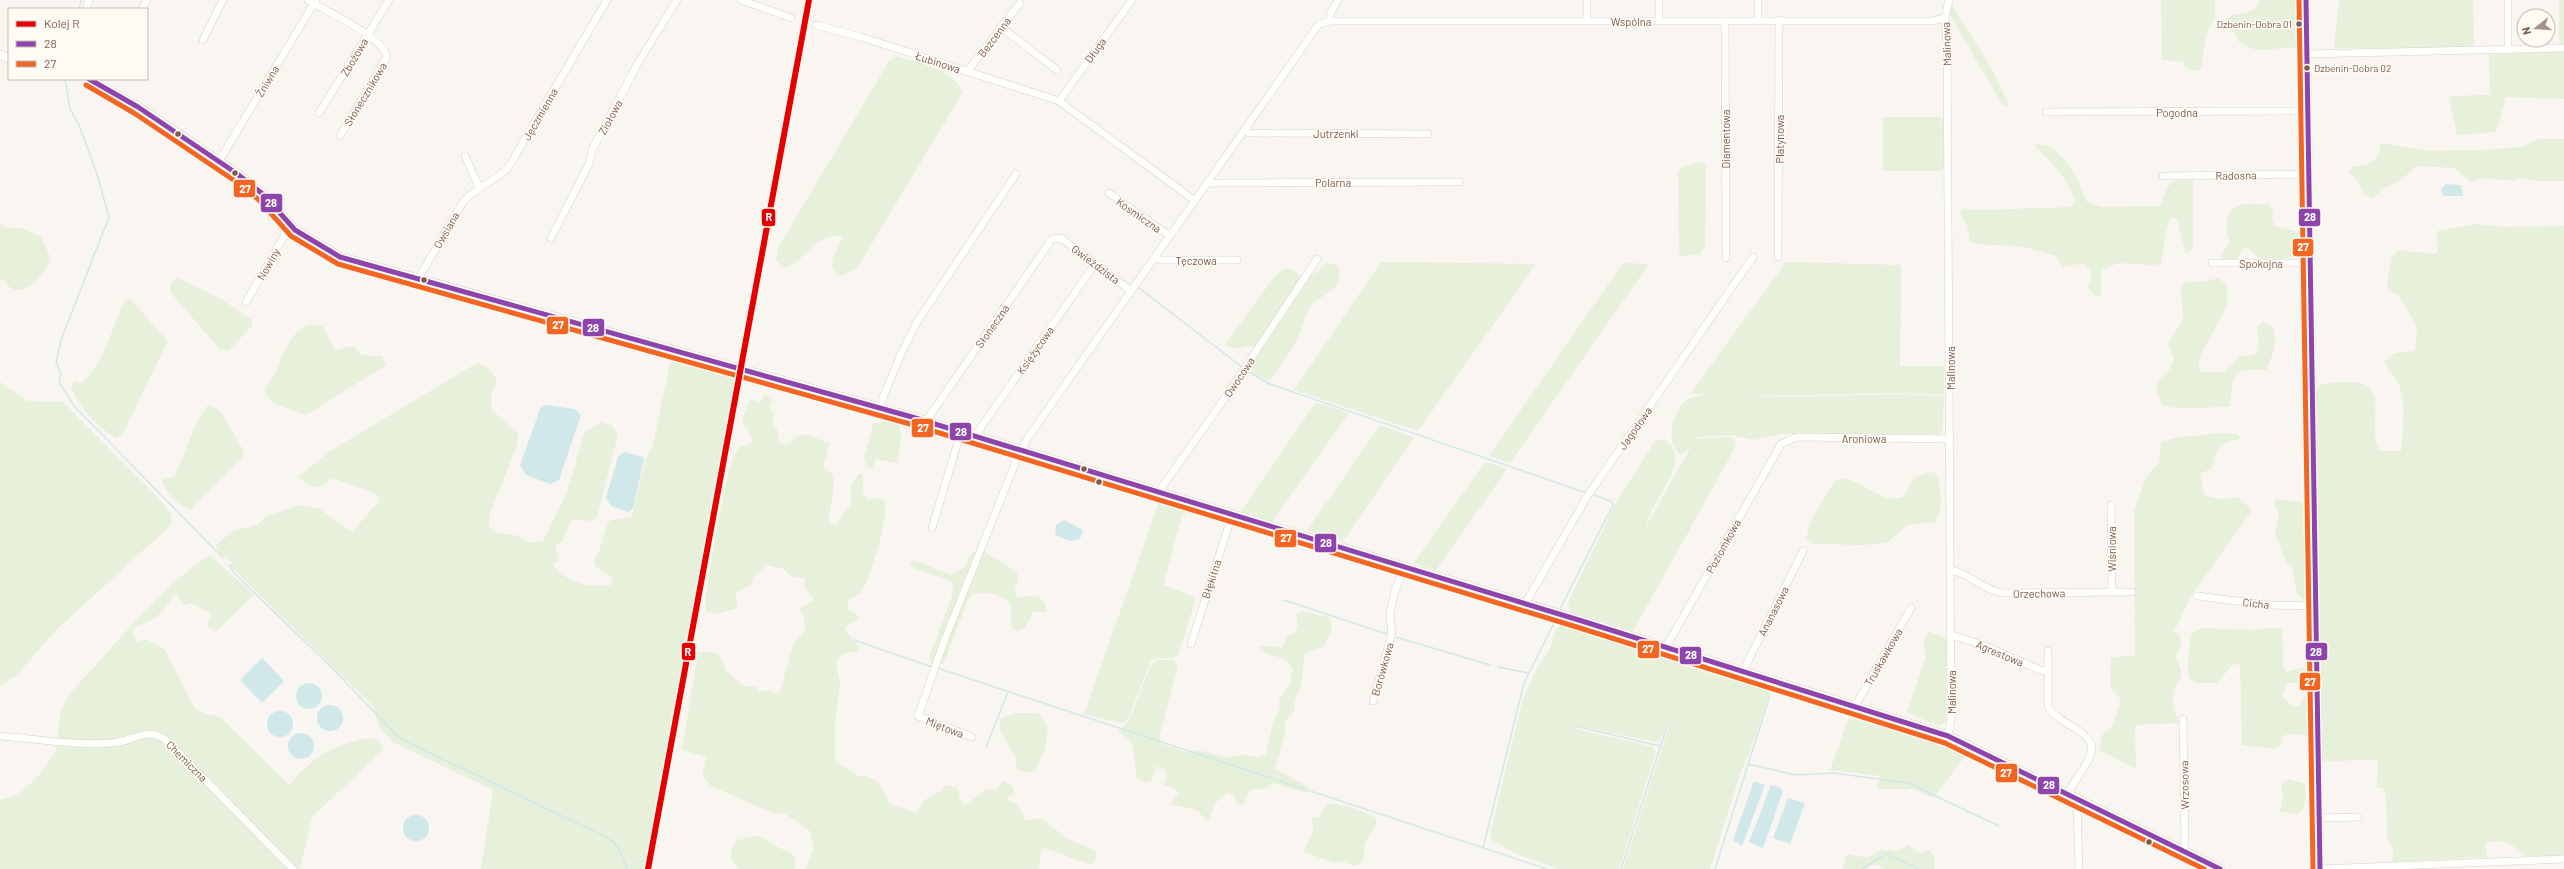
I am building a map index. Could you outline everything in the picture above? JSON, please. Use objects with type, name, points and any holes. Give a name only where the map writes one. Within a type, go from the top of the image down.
[{"type":"street","points":[[202,40],[224,0]]},
{"type":"street","name":"Zbożowa","points":[[319,113],[389,0]]},
{"type":"street","name":"Jęczmienna","points":[[479,187],[500,176],[508,168],[607,0]]},
{"type":"street","name":"Ziołowa","points":[[551,238],[589,164],[592,150],[638,63],[677,0]]},
{"type":"street","points":[[742,0],[790,18]]},
{"type":"street","name":"Długa","points":[[1059,101],[1132,0]]},
{"type":"street","points":[[1020,451],[1314,28],[1330,21],[1330,14],[1338,0]]},
{"type":"street","points":[[1587,0],[1587,20]]},
{"type":"street","points":[[1658,0],[1659,21]]},
{"type":"street","points":[[1758,0],[1758,20]]},
{"type":"street","name":"Malinowa","points":[[1948,736],[1951,720],[1951,570],[1947,43],[1945,18],[1949,0]]},
{"type":"street","points":[[2306,0],[2309,263],[2320,869],[2564,859]]},
{"type":"street","points":[[2508,0],[2508,49]]},
{"type":"street","points":[[313,1],[367,35]]},
{"type":"street","name":"Żniwna","points":[[219,161],[313,1]]},
{"type":"street","name":"Bezcenna","points":[[968,72],[1020,3]]},
{"type":"street","name":"Wspólna","points":[[1330,21],[1932,21],[1945,18]]},
{"type":"street","name":"Platynowa","points":[[1778,257],[1779,20]]},
{"type":"street","name":"Diamentowa","points":[[1725,21],[1726,258]]},
{"type":"street","name":"Łubinowa","points":[[816,25],[861,37],[1059,101],[1194,200]]},
{"type":"street","points":[[1001,27],[1057,70]]},
{"type":"street","name":"Słonecznikowa","points":[[340,136],[387,57],[385,51],[367,35]]},
{"type":"street","points":[[2307,54],[2564,48]]},
{"type":"street","points":[[91,80],[138,106],[219,161],[259,190],[290,226],[335,255],[732,368],[876,406],[1666,647],[1948,736],[2220,869]]},
{"type":"street","name":"Pogodna","points":[[2046,112],[2308,111]]},
{"type":"street","name":"Jutrzenki","points":[[1244,130],[1249,133],[1428,134]]},
{"type":"street","points":[[465,156],[479,187]]},
{"type":"street","points":[[876,406],[918,322],[1016,174]]},
{"type":"street","name":"Radosna","points":[[2163,176],[2308,174]]},
{"type":"street","name":"Polarna","points":[[1207,183],[1459,182]]},
{"type":"street","name":"Owsiana","points":[[418,279],[453,216],[472,192],[479,187]]},
{"type":"street","name":"Kosmiczna","points":[[1109,193],[1170,236]]},
{"type":"street","name":"Nowiny","points":[[246,302],[290,226]]},
{"type":"street","name":"Gwieździsta","points":[[1061,238],[1131,291]]},
{"type":"street","name":"Słoneczna","points":[[926,421],[1048,243],[1052,239],[1061,238]]},
{"type":"street","name":"Tęczowa","points":[[1155,257],[1160,260],[1237,260]]},
{"type":"street","name":"Jagodowa","points":[[1525,604],[1588,495],[1753,257]]},
{"type":"street","name":"Owocowa","points":[[1160,493],[1162,487],[1227,395],[1317,259]]},
{"type":"street","name":"Spokojna","points":[[2212,263],[2309,263]]},
{"type":"street","name":"Księżycowa","points":[[975,436],[1095,264]]},
{"type":"street","points":[[932,528],[961,432]]},
{"type":"street","name":"Aroniowa","points":[[1781,444],[1797,437],[1950,439]]},
{"type":"street","name":"Poziomkowa","points":[[1666,647],[1781,444]]},
{"type":"street","name":"Miętowa","points":[[972,737],[918,716],[933,670],[1020,451]]},
{"type":"street","name":"Wiśniowa","points":[[2111,505],[2112,592]]},
{"type":"street","name":"Błękitna","points":[[1191,644],[1232,515]]},
{"type":"street","name":"Ananasowa","points":[[1743,671],[1803,551]]},
{"type":"street","name":"Borówkowa","points":[[1373,701],[1392,634],[1390,614],[1396,590],[1405,567]]},
{"type":"street","name":"Orzechowa","points":[[1951,570],[1958,571],[1988,589],[2002,593],[2132,592]]},
{"type":"street","name":"Cicha","points":[[2197,596],[2269,605],[2315,606]]},
{"type":"street","name":"Truskawkowa","points":[[1855,706],[1911,608]]},
{"type":"street","name":"Agrestowa","points":[[1951,634],[1984,645],[2040,670],[2048,670]]},
{"type":"street","points":[[2048,651],[2048,706],[2052,713],[2090,739],[2092,746],[2091,754],[2068,794]]},
{"type":"street","name":"Wrzosowa","points":[[2183,719],[2185,843],[2183,850]]},
{"type":"street","name":"Chemiczna","points":[[0,736],[113,743],[145,734],[158,735],[165,740],[293,869]]},
{"type":"street","points":[[2079,800],[2077,805],[2079,869]]},
{"type":"street","points":[[2319,818],[2358,817]]},
{"type":"green space","points":[[2161,0],[2215,0],[2215,16],[2206,35],[2201,69],[2193,71],[2186,68],[2183,62],[2162,59]]},
{"type":"green space","points":[[2260,0],[2302,0],[2304,63],[2300,64],[2297,50],[2292,47],[2258,50],[2245,46],[2238,41],[2236,34],[2228,29],[2226,19],[2230,16],[2252,10]]},
{"type":"green space","points":[[2339,0],[2473,0],[2474,50],[2334,48]]},
{"type":"green space","points":[[2559,0],[2564,0],[2564,99],[2506,97],[2496,132],[2457,135],[2449,96],[2490,95],[2489,55],[2559,51]]},
{"type":"green space","points":[[1952,5],[1993,71],[2009,106],[2003,106],[1950,15]]},
{"type":"green space","points":[[896,56],[924,64],[942,72],[950,77],[963,92],[856,270],[839,276],[832,268],[833,257],[843,236],[826,238],[786,268],[776,261],[778,248],[889,61]]},
{"type":"green space","points":[[1883,117],[1941,117],[1944,120],[1944,167],[1941,171],[1883,171]]},
{"type":"green space","points":[[2538,139],[2564,139],[2564,181],[2536,181],[2521,178],[2513,181],[2482,178],[2471,182],[2454,168],[2416,166],[2400,181],[2388,186],[2372,198],[2364,195],[2357,180],[2349,172],[2353,166],[2369,164],[2373,161],[2378,154],[2381,143],[2428,151],[2483,150],[2521,147]]},
{"type":"green space","points":[[2034,145],[2047,145],[2056,151],[2072,171],[2086,201],[2101,207],[2161,206],[2167,188],[2170,184],[2178,180],[2193,180],[2193,248],[2186,254],[2177,218],[2171,217],[2167,227],[2161,263],[2156,265],[2118,263],[2102,270],[2101,295],[2096,297],[2087,286],[2091,274],[2084,263],[2063,267],[2056,256],[2036,250],[2016,246],[1970,242],[1967,225],[1959,212],[1964,209],[1979,210],[2071,207],[2075,200],[2063,177],[2052,163]]},
{"type":"green space","points":[[1700,162],[1705,163],[1706,169],[1705,246],[1700,254],[1682,256],[1679,253],[1678,172],[1681,168]]},
{"type":"green space","points":[[2248,204],[2269,204],[2274,212],[2272,217],[2274,225],[2299,233],[2305,241],[2306,249],[2297,255],[2283,259],[2269,260],[2258,257],[2246,247],[2241,250],[2238,259],[2229,261],[2222,259],[2223,252],[2230,242],[2227,233],[2227,226],[2229,215],[2232,210],[2236,207]]},
{"type":"green space","points":[[0,223],[6,228],[21,228],[41,237],[51,259],[37,280],[24,289],[17,290],[10,287],[3,279],[0,280]]},
{"type":"green space","points":[[2477,224],[2504,227],[2564,226],[2564,856],[2524,856],[2506,842],[2497,841],[2485,844],[2487,857],[2392,862],[2394,852],[2387,837],[2386,795],[2383,788],[2377,788],[2378,760],[2321,761],[2316,393],[2320,385],[2328,383],[2351,382],[2364,384],[2371,390],[2375,398],[2376,441],[2380,451],[2401,451],[2404,408],[2400,386],[2395,377],[2388,370],[2385,361],[2394,353],[2415,351],[2417,326],[2399,296],[2389,290],[2387,284],[2392,256],[2399,250],[2435,254],[2438,251],[2437,231]]},
{"type":"green space","points":[[1381,262],[1536,264],[1418,431],[1294,390]]},
{"type":"green space","points":[[1786,262],[1901,265],[1900,366],[1944,366],[1944,395],[1899,393],[1776,396],[1690,394]]},
{"type":"green space","points":[[1327,263],[1339,266],[1340,275],[1335,287],[1309,308],[1296,342],[1272,378],[1268,380],[1252,373],[1252,365],[1259,353],[1257,347],[1249,346],[1238,349],[1226,346],[1227,342],[1274,277],[1286,268],[1295,271],[1301,277],[1309,278]]},
{"type":"green space","points":[[1623,263],[1649,264],[1510,463],[1489,456]]},
{"type":"green space","points":[[178,278],[221,299],[252,320],[252,326],[228,351],[220,349],[170,292],[171,283]]},
{"type":"green space","points":[[2218,278],[2227,285],[2227,306],[2200,356],[2198,368],[2203,372],[2223,372],[2242,355],[2250,356],[2257,353],[2259,345],[2257,327],[2263,322],[2272,326],[2275,337],[2273,354],[2269,365],[2266,370],[2246,370],[2236,375],[2233,380],[2230,407],[2177,408],[2163,406],[2157,394],[2157,382],[2170,369],[2174,359],[2168,344],[2183,320],[2181,289],[2185,282],[2202,282]]},
{"type":"green space","points":[[130,299],[168,341],[122,435],[116,438],[109,434],[89,416],[78,401],[71,386],[74,381],[82,383],[97,365],[125,300]]},
{"type":"green space","points":[[309,325],[322,326],[335,350],[353,346],[362,355],[382,356],[386,365],[306,415],[275,404],[265,394],[268,383],[275,373],[289,343],[298,332]]},
{"type":"green space","points":[[672,354],[737,373],[645,869],[481,869],[493,790],[393,742],[378,725],[373,706],[229,565],[233,563],[219,553],[216,545],[233,531],[257,525],[267,516],[299,505],[319,509],[352,532],[380,500],[377,494],[332,478],[322,487],[310,486],[298,477],[332,450],[477,363],[487,367],[497,380],[491,396],[492,410],[518,433],[518,443],[489,516],[489,527],[495,532],[518,536],[531,543],[543,541],[567,492],[584,433],[601,422],[613,426],[618,435],[597,517],[590,521],[572,519],[562,542],[555,545],[559,559],[553,565],[565,576],[579,583],[586,585],[611,585],[613,578],[595,566],[594,560],[599,551],[605,530],[610,520],[632,517],[646,456],[652,449]]},
{"type":"green space","points":[[0,382],[28,401],[63,402],[160,500],[171,514],[172,524],[55,631],[17,675],[0,686]]},
{"type":"green space","points":[[765,394],[773,399],[769,408],[774,414],[772,421],[778,432],[779,443],[788,444],[797,437],[806,435],[830,443],[823,467],[831,473],[834,481],[829,515],[831,525],[836,524],[851,504],[851,485],[859,474],[863,474],[863,492],[868,500],[879,498],[885,501],[884,521],[874,562],[861,592],[848,601],[848,610],[857,614],[858,619],[846,626],[845,630],[859,647],[858,651],[843,654],[838,658],[836,665],[840,682],[835,723],[835,756],[837,762],[858,776],[867,776],[879,783],[890,804],[917,813],[923,801],[942,790],[944,785],[958,788],[960,798],[965,805],[987,789],[995,790],[1003,781],[1011,784],[1014,789],[1014,793],[1008,797],[1008,800],[1018,805],[1025,820],[1042,819],[1068,839],[1094,850],[1097,854],[1096,861],[1091,865],[1042,847],[1039,869],[806,869],[814,848],[810,831],[784,813],[775,814],[711,786],[702,775],[706,757],[682,750],[698,652],[718,654],[722,660],[725,670],[744,686],[757,687],[760,692],[769,690],[777,695],[780,691],[793,645],[805,629],[804,616],[799,609],[814,600],[805,588],[805,578],[792,577],[783,569],[767,565],[753,578],[752,584],[735,594],[738,608],[715,614],[706,612],[706,594],[719,516],[729,473],[739,447],[748,445],[752,442],[748,429],[742,422],[749,401],[752,400],[760,403]]},
{"type":"green space","points":[[1706,394],[1776,397],[1900,394],[1944,396],[1942,434],[1781,434],[1753,440],[1733,435],[1697,437],[1686,452],[1681,455],[1673,444],[1673,422],[1679,408],[1685,401]]},
{"type":"green space","points":[[1316,402],[1349,413],[1272,522],[1240,513]]},
{"type":"green space","points":[[208,405],[221,412],[243,450],[242,458],[190,510],[172,498],[163,485],[162,480],[175,476],[197,422]]},
{"type":"green space","points":[[895,419],[899,422],[901,438],[897,463],[876,459],[872,469],[867,466],[864,458],[873,424]]},
{"type":"green space","points":[[1380,425],[1414,438],[1343,541],[1307,531]]},
{"type":"green space","points":[[2225,433],[2236,434],[2240,438],[2224,443],[2215,457],[2213,468],[2200,474],[2204,495],[2222,500],[2237,497],[2252,510],[2190,598],[2177,626],[2172,631],[2180,634],[2181,644],[2176,658],[2181,675],[2174,690],[2173,696],[2174,710],[2180,723],[2135,725],[2136,769],[2099,750],[2102,735],[2112,727],[2121,700],[2110,686],[2111,657],[2135,656],[2134,512],[2146,477],[2159,463],[2161,442],[2178,437]]},
{"type":"green space","points":[[1732,437],[1735,439],[1736,444],[1725,466],[1633,631],[1570,612],[1568,603],[1615,504],[1655,441],[1664,439],[1673,449],[1675,459],[1673,470],[1668,482],[1649,516],[1646,527],[1694,441],[1697,439]]},
{"type":"green space","points":[[1485,462],[1507,469],[1436,570],[1414,563]]},
{"type":"green space","points":[[1933,472],[1938,476],[1941,500],[1940,511],[1935,522],[1907,525],[1888,542],[1865,545],[1812,544],[1806,538],[1812,519],[1835,480],[1852,480],[1882,496],[1899,498],[1906,493],[1910,485],[1917,477]]},
{"type":"green space","points":[[1160,499],[1196,510],[1195,515],[1183,512],[1163,585],[1195,597],[1195,602],[1177,658],[1156,658],[1150,662],[1128,719],[1122,723],[1084,714]]},
{"type":"green space","points":[[2278,499],[2301,502],[2308,507],[2311,599],[2303,600],[2297,593],[2292,568],[2286,562],[2275,534],[2279,516],[2274,501]]},
{"type":"green space","points":[[979,548],[1017,573],[1018,581],[1014,588],[1016,597],[1037,596],[1045,603],[1047,613],[1034,611],[1025,627],[1017,632],[1011,623],[1011,604],[998,595],[982,592],[972,594],[968,600],[944,663],[939,665],[930,662],[930,655],[952,596],[953,582],[911,567],[910,563],[914,560],[951,575],[965,567],[968,558]]},
{"type":"green space","points":[[210,555],[254,595],[215,632],[207,626],[211,614],[192,603],[185,605],[175,593],[163,610],[155,618],[136,626],[132,633],[137,642],[146,639],[165,650],[195,709],[220,717],[289,785],[317,758],[341,745],[362,739],[372,739],[379,740],[383,750],[312,817],[300,869],[0,869],[0,800],[18,795],[40,774],[56,751],[61,710],[71,692],[155,601],[191,568]]},
{"type":"green space","points":[[1305,611],[1330,618],[1332,631],[1323,647],[1305,653],[1301,685],[1295,700],[1294,711],[1285,721],[1285,733],[1275,769],[1309,787],[1307,793],[1273,783],[1267,788],[1250,790],[1243,805],[1237,804],[1234,795],[1228,793],[1215,803],[1208,822],[1197,810],[1170,804],[1178,794],[1176,789],[1164,785],[1167,775],[1164,769],[1156,766],[1152,780],[1147,783],[1137,779],[1133,747],[1128,739],[1119,732],[1130,718],[1150,667],[1157,660],[1173,660],[1178,666],[1159,737],[1162,744],[1189,753],[1198,750],[1226,757],[1242,755],[1259,757],[1266,754],[1273,722],[1280,709],[1279,700],[1290,684],[1293,668],[1285,660],[1259,648],[1260,645],[1282,648],[1288,635],[1294,633],[1298,628],[1296,614]]},
{"type":"green space","points":[[1563,624],[1768,687],[1770,691],[1749,754],[1741,771],[1710,869],[1623,869],[1669,726],[1667,724],[1660,740],[1656,742],[1574,725],[1576,729],[1653,747],[1656,752],[1619,869],[1558,869],[1515,853],[1492,840],[1490,835],[1523,698],[1536,670],[1551,647],[1556,629]]},
{"type":"green space","points":[[2203,628],[2250,630],[2274,628],[2282,630],[2283,665],[2286,672],[2301,668],[2310,669],[2310,681],[2307,687],[2295,683],[2287,683],[2282,696],[2293,707],[2300,705],[2304,695],[2311,696],[2312,734],[2291,734],[2283,736],[2281,745],[2275,749],[2242,745],[2240,664],[2232,665],[2217,683],[2196,683],[2189,678],[2188,662],[2191,634]]},
{"type":"green space","points":[[1928,631],[1947,639],[1946,721],[1938,726],[1907,712],[1926,656],[1923,645]]},
{"type":"green space","points":[[1854,712],[1964,750],[1966,755],[1935,796],[1931,797],[1914,789],[1877,789],[1880,776],[1830,770],[1850,714]]},
{"type":"green space","points":[[1016,713],[1038,713],[1048,728],[1045,747],[1041,759],[1029,773],[1016,769],[1016,758],[1000,731],[1000,719]]},
{"type":"green space","points":[[2288,779],[2305,784],[2306,798],[2302,811],[2297,814],[2280,812],[2283,796],[2281,785]]},
{"type":"green space","points":[[1332,803],[1357,809],[1376,818],[1376,825],[1364,844],[1364,857],[1361,863],[1355,866],[1341,861],[1335,863],[1303,852],[1314,830],[1311,820],[1314,817],[1318,818],[1326,805]]},
{"type":"green space","points":[[754,836],[763,838],[794,856],[796,864],[795,869],[739,869],[731,859],[732,846],[738,840]]},
{"type":"green space","points":[[1908,845],[1919,853],[1929,850],[1934,856],[1934,869],[1885,869],[1875,864],[1866,869],[1843,869],[1846,856],[1849,854],[1869,857],[1880,850],[1897,851]]},
{"type":"water","points":[[2446,184],[2461,185],[2463,196],[2443,196],[2441,189]]},
{"type":"water","points":[[545,405],[575,409],[581,415],[559,480],[550,484],[526,475],[520,465],[541,407]]},
{"type":"water","points":[[624,452],[643,457],[644,459],[633,509],[628,512],[611,506],[606,498],[618,457]]},
{"type":"water","points":[[1064,520],[1083,530],[1080,539],[1070,541],[1055,535],[1056,525]]},
{"type":"water","points":[[262,658],[284,681],[262,703],[240,680]]},
{"type":"water","points":[[309,683],[318,687],[322,696],[318,705],[309,709],[300,705],[296,696],[300,687]]},
{"type":"water","points":[[330,705],[339,709],[343,718],[339,727],[330,731],[321,727],[317,718],[321,709]]},
{"type":"water","points":[[280,711],[289,715],[293,724],[289,733],[280,737],[271,733],[267,724],[271,715]]},
{"type":"water","points":[[301,733],[310,737],[314,746],[310,755],[301,759],[292,755],[288,746],[292,737]]},
{"type":"water","points":[[1754,781],[1765,785],[1742,846],[1733,840]]},
{"type":"water","points":[[1771,785],[1781,788],[1783,791],[1763,848],[1749,842]]},
{"type":"water","points":[[1788,798],[1805,803],[1790,844],[1773,838]]},
{"type":"water","points":[[416,815],[425,819],[429,828],[425,837],[416,841],[407,837],[403,828],[407,819]]},
{"type":"waterway","points":[[79,8],[81,0]]},
{"type":"waterway","points":[[65,80],[70,109],[79,125],[97,174],[109,217],[61,340],[56,363],[61,373],[59,382],[74,406],[223,558]]},
{"type":"waterway","points":[[1139,288],[1242,367]]},
{"type":"waterway","points":[[1247,371],[1270,384],[1587,493]]},
{"type":"waterway","points":[[1560,609],[1613,505],[1611,501],[1591,494]]},
{"type":"waterway","points":[[229,565],[234,573],[334,670],[399,738],[610,839],[619,848],[627,869]]},
{"type":"waterway","points":[[1284,600],[1387,634]]},
{"type":"waterway","points":[[1483,848],[1524,683],[1556,619]]},
{"type":"waterway","points":[[1396,637],[1490,665]]},
{"type":"waterway","points":[[854,640],[932,667]]},
{"type":"waterway","points":[[1498,667],[1528,673]]},
{"type":"waterway","points":[[937,668],[1547,869]]},
{"type":"waterway","points":[[986,747],[1008,692]]},
{"type":"waterway","points":[[1715,869],[1770,695]]},
{"type":"waterway","points":[[1575,726],[1660,746]]},
{"type":"waterway","points":[[1621,869],[1667,726]]},
{"type":"waterway","points":[[1748,764],[1796,775],[1834,773],[1908,783],[1999,826]]},
{"type":"waterway","points":[[1862,869],[1886,854],[1918,869]]},
{"type":"rail line","name":"R","points":[[648,869],[809,0]]},
{"type":"transit line","name":"27","points":[[2299,0],[2313,869]]},
{"type":"transit line","name":"28","points":[[2306,0],[2320,869]]},
{"type":"transit line","name":"28","points":[[91,80],[138,107],[236,173],[264,195],[295,230],[340,257],[912,417],[1582,621],[1948,736],[2220,869]]},
{"type":"transit line","name":"27","points":[[86,85],[134,113],[232,179],[259,200],[291,236],[338,264],[910,424],[1580,628],[1945,743],[2204,869]]},
{"type":"place","name":"Dzbenin-Dobra 01","points":[[2299,24]]},
{"type":"place","name":"Dzbenin-Dobra 02","points":[[2307,68]]}]
